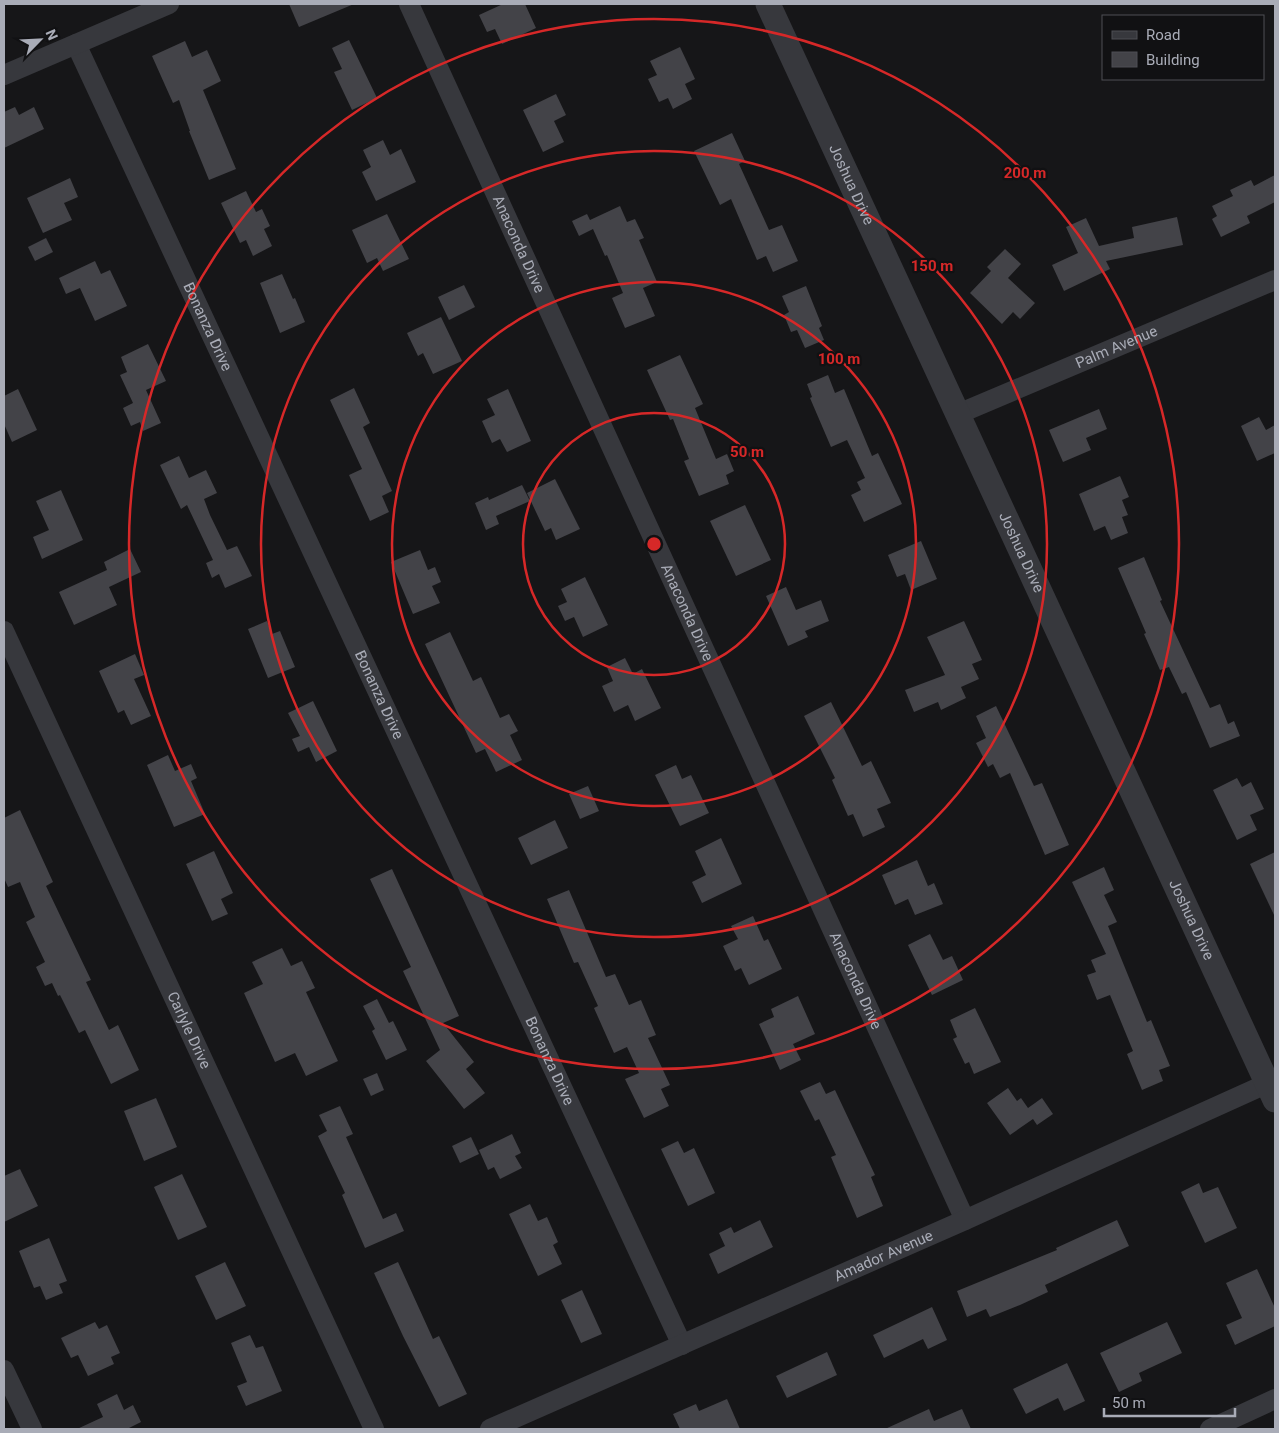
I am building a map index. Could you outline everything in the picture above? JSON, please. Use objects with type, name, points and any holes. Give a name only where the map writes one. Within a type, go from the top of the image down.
[{"type":"street","points":[[4,75],[169,4]]},
{"type":"street","name":"Anaconda Drive","points":[[409,4],[965,1220]]},
{"type":"street","name":"Joshua Drive","points":[[768,4],[1273,1088]]},
{"type":"street","name":"Bonanza Drive","points":[[76,44],[682,1345]]},
{"type":"street","name":"Palm Avenue","points":[[958,414],[1275,280]]},
{"type":"street","name":"Carlyle Drive","points":[[4,631],[374,1429]]},
{"type":"street","name":"Amador Avenue","points":[[490,1429],[965,1220],[1273,1088]]},
{"type":"street","points":[[4,1370],[32,1429]]},
{"type":"street","points":[[1210,1429],[1275,1399]]},
{"type":"building","points":[[289,4],[354,4],[299,27]]},
{"type":"building","points":[[503,4],[525,4],[536,28],[502,44],[495,29],[487,32],[479,15]]},
{"type":"building","points":[[349,40],[377,98],[352,110],[334,72],[342,69],[332,48]]},
{"type":"building","points":[[185,41],[192,57],[207,50],[221,81],[203,90],[236,169],[209,180],[189,131],[179,100],[173,103],[152,56]]},
{"type":"building","points":[[680,47],[695,79],[685,84],[692,99],[673,109],[668,98],[659,102],[648,79],[657,75],[650,61]]},
{"type":"building","points":[[556,94],[566,115],[554,121],[564,142],[543,152],[523,110]]},
{"type":"building","points":[[15,107],[19,115],[34,107],[44,129],[4,148],[4,112]]},
{"type":"building","points":[[732,133],[745,161],[739,164],[769,230],[782,225],[798,261],[773,272],[766,256],[757,260],[731,199],[720,205],[694,151]]},
{"type":"building","points":[[383,140],[390,155],[401,149],[416,182],[376,201],[362,172],[371,167],[363,150]]},
{"type":"building","points":[[1275,175],[1275,202],[1247,216],[1250,223],[1221,237],[1212,219],[1217,216],[1212,206],[1233,196],[1230,190],[1251,180],[1254,186]]},
{"type":"building","points":[[70,178],[78,197],[64,203],[72,220],[43,233],[27,198]]},
{"type":"building","points":[[246,191],[256,212],[262,209],[270,226],[264,229],[272,246],[253,256],[246,240],[240,243],[221,203]]},
{"type":"building","points":[[620,206],[627,222],[635,219],[644,238],[639,240],[657,282],[643,288],[655,316],[625,328],[612,298],[623,293],[607,255],[605,256],[593,229],[579,236],[572,221],[587,214],[590,220]]},
{"type":"building","points":[[387,214],[409,259],[383,271],[377,258],[367,263],[352,230]]},
{"type":"building","points":[[1177,217],[1183,245],[1106,261],[1110,269],[1064,291],[1052,265],[1078,253],[1066,227],[1086,218],[1099,246],[1134,238],[1132,227]]},
{"type":"building","points":[[46,238],[53,252],[35,261],[28,247]]},
{"type":"building","points":[[1005,249],[1021,264],[1008,278],[1035,303],[1020,319],[1013,312],[1002,324],[970,293],[991,271],[987,267]]},
{"type":"building","points":[[95,261],[101,274],[110,270],[127,306],[95,321],[80,288],[66,294],[59,278]]},
{"type":"building","points":[[282,274],[305,322],[280,333],[260,283]]},
{"type":"building","points":[[464,285],[475,307],[449,320],[438,297]]},
{"type":"building","points":[[806,286],[822,326],[819,328],[824,340],[805,348],[797,330],[791,332],[784,315],[789,312],[782,296]]},
{"type":"building","points":[[441,317],[462,361],[433,374],[423,353],[418,356],[407,333]]},
{"type":"building","points":[[148,344],[166,381],[146,390],[161,423],[143,431],[140,422],[131,426],[123,408],[133,403],[120,375],[127,372],[121,357]]},
{"type":"building","points":[[680,355],[703,404],[695,408],[716,459],[727,454],[734,471],[726,475],[729,484],[699,496],[684,461],[689,459],[673,419],[670,420],[647,370]]},
{"type":"building","points":[[828,375],[835,393],[844,389],[872,456],[878,453],[902,504],[864,522],[851,495],[861,490],[857,482],[865,478],[847,440],[831,447],[810,398],[812,397],[807,384]]},
{"type":"building","points":[[354,388],[370,423],[363,427],[392,491],[382,496],[389,512],[370,521],[349,475],[362,469],[330,400]]},
{"type":"building","points":[[18,389],[37,430],[12,442],[4,424],[4,396]]},
{"type":"building","points":[[508,389],[531,441],[507,452],[500,439],[492,443],[482,421],[495,415],[487,399]]},
{"type":"building","points":[[1099,409],[1107,429],[1086,438],[1091,450],[1063,462],[1049,430]]},
{"type":"building","points":[[1259,417],[1266,430],[1275,425],[1275,453],[1257,461],[1241,426]]},
{"type":"building","points":[[179,456],[189,478],[206,470],[217,493],[204,499],[210,515],[227,550],[237,546],[252,576],[225,588],[219,574],[212,578],[206,563],[213,560],[187,505],[181,509],[160,465]]},
{"type":"building","points":[[1120,476],[1129,497],[1122,500],[1128,515],[1122,517],[1128,533],[1111,540],[1105,526],[1094,531],[1079,494]]},
{"type":"building","points":[[555,479],[580,529],[556,540],[551,528],[545,531],[527,493]]},
{"type":"building","points":[[522,485],[530,501],[496,516],[499,524],[486,530],[475,503],[488,497],[489,500]]},
{"type":"building","points":[[61,490],[83,540],[42,559],[33,537],[49,530],[36,501]]},
{"type":"building","points":[[745,505],[771,560],[736,576],[710,521]]},
{"type":"building","points":[[921,541],[937,579],[911,590],[905,574],[897,577],[888,555]]},
{"type":"building","points":[[130,549],[141,572],[109,587],[117,605],[74,625],[59,592],[107,570],[104,562]]},
{"type":"building","points":[[420,550],[428,570],[435,567],[441,582],[432,586],[440,603],[413,614],[391,562]]},
{"type":"building","points":[[1144,557],[1162,600],[1160,601],[1210,708],[1220,704],[1228,724],[1234,721],[1240,736],[1210,748],[1186,692],[1182,694],[1169,667],[1160,670],[1118,568]]},
{"type":"building","points":[[585,577],[608,625],[583,637],[574,617],[565,621],[558,606],[567,602],[561,589]]},
{"type":"building","points":[[786,587],[796,610],[821,600],[829,621],[805,631],[808,637],[788,646],[766,596]]},
{"type":"building","points":[[267,621],[272,634],[280,631],[295,667],[268,678],[248,629]]},
{"type":"building","points":[[964,621],[982,660],[972,664],[979,679],[961,687],[966,698],[941,710],[938,702],[914,712],[905,690],[945,675],[927,637]]},
{"type":"building","points":[[450,632],[473,681],[481,677],[500,718],[509,714],[518,731],[510,735],[522,760],[496,772],[485,749],[476,753],[425,644]]},
{"type":"building","points":[[135,654],[144,675],[134,679],[151,716],[131,725],[124,710],[118,713],[99,671]]},
{"type":"building","points":[[625,658],[633,674],[642,669],[661,708],[635,721],[628,705],[614,712],[602,686],[613,681],[607,667]]},
{"type":"building","points":[[313,701],[337,751],[316,762],[309,747],[298,752],[292,739],[300,736],[288,713]]},
{"type":"building","points":[[831,702],[862,766],[871,761],[891,803],[877,809],[885,827],[863,837],[853,814],[848,816],[832,780],[835,778],[804,716]]},
{"type":"building","points":[[996,706],[1034,786],[1042,783],[1069,845],[1045,855],[1010,773],[1000,778],[993,764],[988,767],[976,743],[986,738],[976,716]]},
{"type":"building","points":[[168,755],[175,771],[191,764],[197,778],[191,781],[205,814],[174,827],[147,765]]},
{"type":"building","points":[[676,765],[682,779],[691,775],[709,813],[680,826],[655,775]]},
{"type":"building","points":[[1237,778],[1242,787],[1251,782],[1264,809],[1250,815],[1257,830],[1237,840],[1213,790]]},
{"type":"building","points":[[588,786],[599,811],[580,819],[569,794]]},
{"type":"building","points":[[20,810],[53,882],[46,886],[91,980],[86,982],[109,1030],[118,1025],[139,1070],[111,1084],[85,1030],[79,1033],[52,983],[45,986],[36,967],[45,962],[26,922],[35,917],[20,882],[8,887],[4,878],[4,818]]},
{"type":"building","points":[[555,820],[568,848],[531,865],[518,838]]},
{"type":"building","points":[[721,838],[742,884],[702,903],[692,882],[706,875],[695,851]]},
{"type":"building","points":[[214,851],[233,893],[221,899],[228,914],[212,921],[186,864]]},
{"type":"building","points":[[1275,852],[1275,917],[1250,864]]},
{"type":"building","points":[[917,860],[928,886],[934,883],[943,904],[915,915],[908,899],[895,905],[882,875]]},
{"type":"building","points":[[1104,867],[1114,890],[1104,895],[1117,922],[1108,926],[1147,1022],[1151,1020],[1170,1066],[1159,1070],[1163,1081],[1142,1090],[1127,1054],[1133,1051],[1110,995],[1097,1000],[1087,975],[1096,972],[1091,960],[1106,954],[1072,882]]},
{"type":"building","points":[[392,869],[459,1016],[443,1023],[474,1062],[466,1069],[485,1093],[464,1109],[426,1061],[440,1050],[403,971],[411,967],[370,879]]},
{"type":"building","points":[[569,890],[606,977],[615,974],[629,1005],[641,1000],[656,1035],[648,1038],[670,1085],[661,1089],[669,1106],[644,1118],[625,1079],[639,1073],[627,1047],[614,1053],[594,1008],[598,1006],[578,962],[574,963],[547,899]]},
{"type":"building","points":[[753,916],[764,941],[768,939],[782,969],[749,985],[741,968],[735,971],[723,946],[738,939],[731,926]]},
{"type":"building","points":[[930,934],[943,960],[952,956],[963,980],[932,995],[908,945]]},
{"type":"building","points":[[282,948],[291,966],[302,961],[315,988],[306,992],[338,1061],[306,1076],[295,1053],[275,1062],[244,993],[263,984],[252,962]]},
{"type":"building","points":[[798,996],[815,1034],[793,1044],[801,1060],[780,1070],[759,1024],[774,1017],[771,1009]]},
{"type":"building","points":[[377,999],[389,1023],[393,1021],[407,1050],[386,1060],[372,1031],[375,1029],[363,1006]]},
{"type":"building","points":[[975,1008],[1001,1062],[974,1074],[969,1062],[965,1064],[953,1039],[957,1037],[950,1020]]},
{"type":"building","points":[[377,1073],[384,1090],[371,1096],[363,1079]]},
{"type":"building","points":[[820,1082],[826,1094],[835,1090],[875,1175],[871,1177],[883,1206],[857,1218],[831,1157],[836,1155],[819,1119],[815,1121],[800,1091]]},
{"type":"building","points":[[1008,1088],[1017,1101],[1021,1098],[1028,1108],[1042,1098],[1053,1114],[1037,1125],[1033,1119],[1010,1135],[987,1103]]},
{"type":"building","points":[[156,1098],[177,1147],[144,1161],[124,1111]]},
{"type":"building","points":[[340,1106],[353,1134],[346,1137],[383,1219],[396,1213],[404,1231],[365,1248],[342,1195],[345,1193],[318,1136],[327,1131],[319,1115]]},
{"type":"building","points":[[512,1134],[521,1153],[515,1156],[522,1168],[500,1179],[494,1167],[488,1170],[479,1150]]},
{"type":"building","points":[[471,1137],[479,1154],[460,1163],[452,1146]]},
{"type":"building","points":[[678,1141],[684,1153],[694,1148],[715,1193],[688,1206],[661,1149]]},
{"type":"building","points":[[20,1169],[38,1206],[4,1222],[4,1176]]},
{"type":"building","points":[[182,1174],[207,1227],[178,1240],[154,1187]]},
{"type":"building","points":[[1199,1183],[1203,1193],[1218,1187],[1237,1228],[1205,1243],[1181,1192]]},
{"type":"building","points":[[530,1204],[538,1221],[547,1217],[558,1242],[553,1245],[562,1264],[538,1276],[509,1214]]},
{"type":"building","points":[[760,1220],[773,1247],[718,1274],[709,1254],[725,1246],[719,1233],[731,1227],[734,1233]]},
{"type":"building","points":[[1117,1220],[1129,1246],[1045,1285],[1048,1292],[1020,1305],[990,1317],[986,1309],[967,1317],[957,1291],[1057,1250],[1056,1248]]},
{"type":"building","points":[[49,1238],[67,1281],[59,1284],[63,1293],[46,1300],[40,1286],[34,1288],[19,1251]]},
{"type":"building","points":[[225,1262],[246,1306],[216,1320],[195,1276]]},
{"type":"building","points":[[398,1262],[433,1339],[439,1336],[467,1394],[439,1407],[374,1273]]},
{"type":"building","points":[[1257,1269],[1275,1308],[1275,1326],[1235,1345],[1226,1325],[1242,1318],[1226,1283]]},
{"type":"building","points":[[582,1290],[602,1334],[581,1343],[561,1300]]},
{"type":"building","points":[[932,1307],[947,1340],[928,1349],[923,1339],[884,1358],[873,1335]]},
{"type":"building","points":[[95,1322],[99,1329],[107,1325],[120,1353],[111,1357],[114,1364],[88,1376],[78,1355],[71,1358],[61,1338]]},
{"type":"building","points":[[1167,1322],[1182,1353],[1139,1373],[1142,1381],[1119,1392],[1100,1353]]},
{"type":"building","points":[[250,1335],[256,1348],[263,1346],[282,1391],[246,1406],[237,1386],[247,1382],[231,1343]]},
{"type":"building","points":[[827,1352],[837,1375],[787,1398],[776,1376]]},
{"type":"building","points":[[1067,1363],[1085,1401],[1064,1411],[1058,1398],[1026,1414],[1013,1389]]},
{"type":"building","points":[[117,1394],[124,1410],[133,1405],[141,1422],[127,1429],[77,1429],[103,1417],[97,1404]]},
{"type":"building","points":[[727,1399],[740,1429],[680,1429],[673,1414],[696,1404],[699,1411]]},
{"type":"building","points":[[929,1409],[934,1421],[962,1409],[971,1429],[885,1429]]}]
